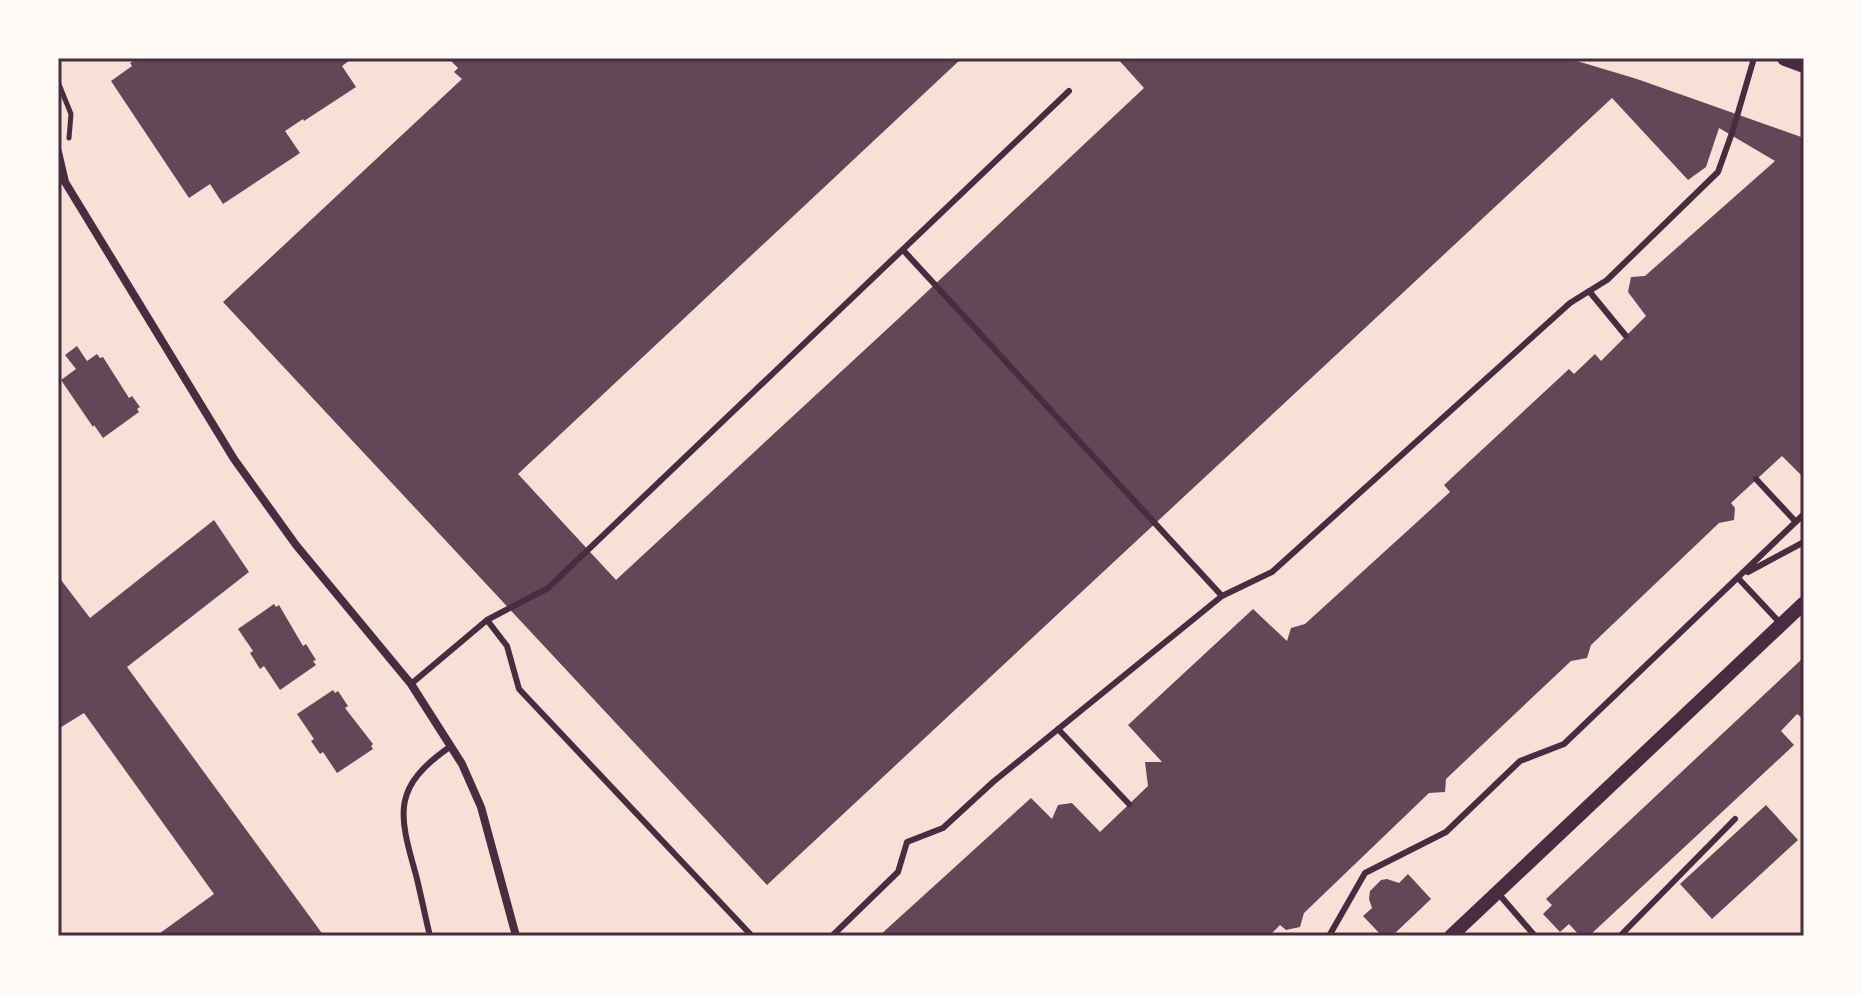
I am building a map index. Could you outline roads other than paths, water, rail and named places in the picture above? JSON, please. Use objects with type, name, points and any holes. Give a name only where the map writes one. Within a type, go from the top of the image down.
[{"type":"main road","points":[[1785,58],[1804,65]]},
{"type":"street","points":[[58,152],[62,179],[234,459],[296,545],[411,684],[462,764],[481,807],[516,936]]},
{"type":"street","points":[[1451,936],[1804,603]]},
{"type":"lane","points":[[832,936],[898,872],[907,842],[943,828],[993,782],[1222,596],[1272,572],[1570,303],[1607,280],[1718,172],[1754,58]]},
{"type":"lane","points":[[411,684],[487,620],[548,588],[1069,91]]},
{"type":"lane","points":[[903,250],[1222,596]]},
{"type":"lane","points":[[1589,291],[1626,336]]},
{"type":"lane","points":[[1756,479],[1796,522]]},
{"type":"lane","points":[[1329,936],[1365,873],[1446,832],[1520,761],[1564,744],[1804,514]]},
{"type":"lane","points":[[1738,578],[1804,542]]},
{"type":"lane","points":[[1738,578],[1781,624]]},
{"type":"lane","points":[[487,620],[507,646],[519,689],[752,936]]},
{"type":"lane","points":[[1058,729],[1129,804]]},
{"type":"lane","points":[[430,936],[406,848],[402,808],[406,795],[428,762],[451,746]]},
{"type":"lane","points":[[1620,936],[1735,819]]},
{"type":"lane","points":[[1497,892],[1535,936]]}]
